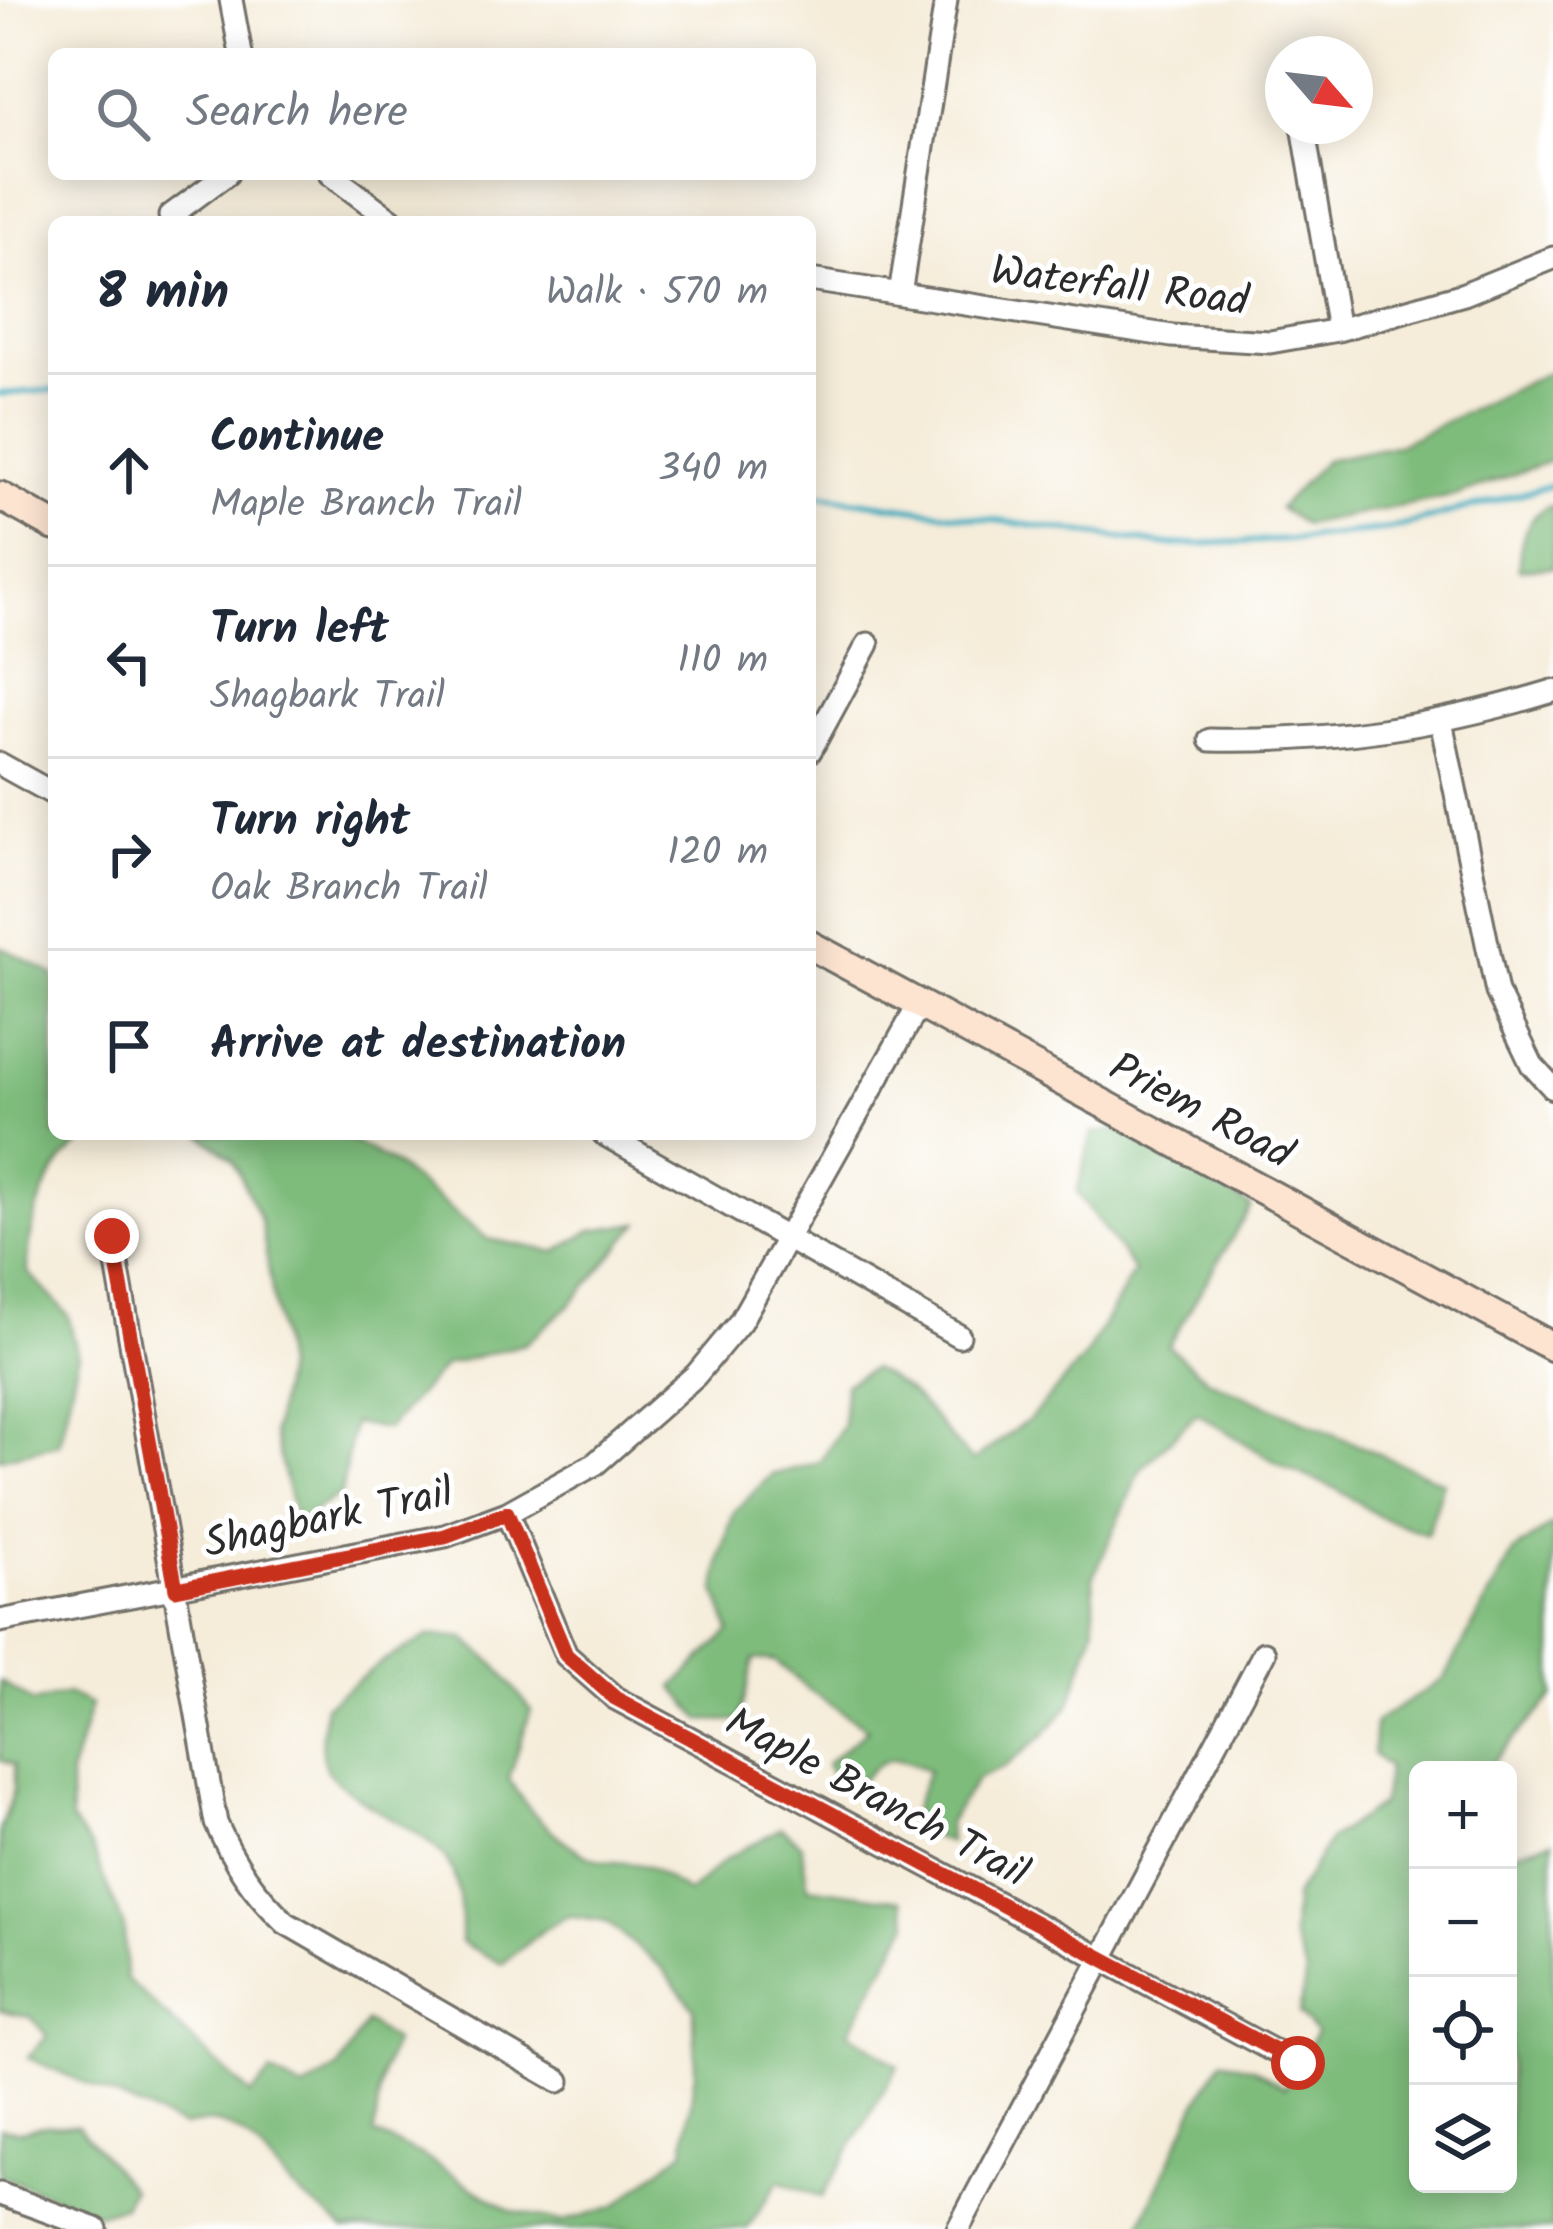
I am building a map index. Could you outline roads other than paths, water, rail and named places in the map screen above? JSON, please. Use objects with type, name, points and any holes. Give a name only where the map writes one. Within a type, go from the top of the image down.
[{"type":"street","points":[[231,0],[240,48]]},
{"type":"street","points":[[900,294],[946,0]]},
{"type":"street","points":[[1306,144],[1338,329]]},
{"type":"street","points":[[170,216],[218,180]]},
{"type":"street","points":[[337,180],[386,216]]},
{"type":"street","name":"Waterfall Road","points":[[816,281],[1172,336],[1270,342],[1338,329],[1464,294],[1553,258]]},
{"type":"street","points":[[0,496],[48,523]]},
{"type":"street","points":[[816,741],[868,644]]},
{"type":"street","points":[[1210,740],[1355,737],[1441,721],[1553,691]]},
{"type":"street","points":[[1441,721],[1497,992],[1532,1066],[1553,1088]]},
{"type":"street","points":[[0,764],[48,791]]},
{"type":"street","name":"Priem Road","points":[[816,948],[1553,1347]]},
{"type":"street","name":"Shagbark Trail","points":[[0,1621],[445,1536],[507,1513],[595,1464],[696,1375],[740,1322],[920,1003]]},
{"type":"street","points":[[615,1140],[958,1336]]},
{"type":"street","points":[[112,1236],[217,1822],[253,1892],[286,1922],[559,2081]]},
{"type":"street","name":"Maple Branch Trail","points":[[507,1513],[566,1655],[615,1698],[1298,2063]]},
{"type":"street","points":[[958,2229],[1264,1653]]},
{"type":"street","points":[[0,2194],[96,2229]]},
{"type":"waterway","points":[[0,394],[48,390]]},
{"type":"waterway","points":[[816,495],[1169,545],[1289,540],[1391,529],[1553,485]]}]
